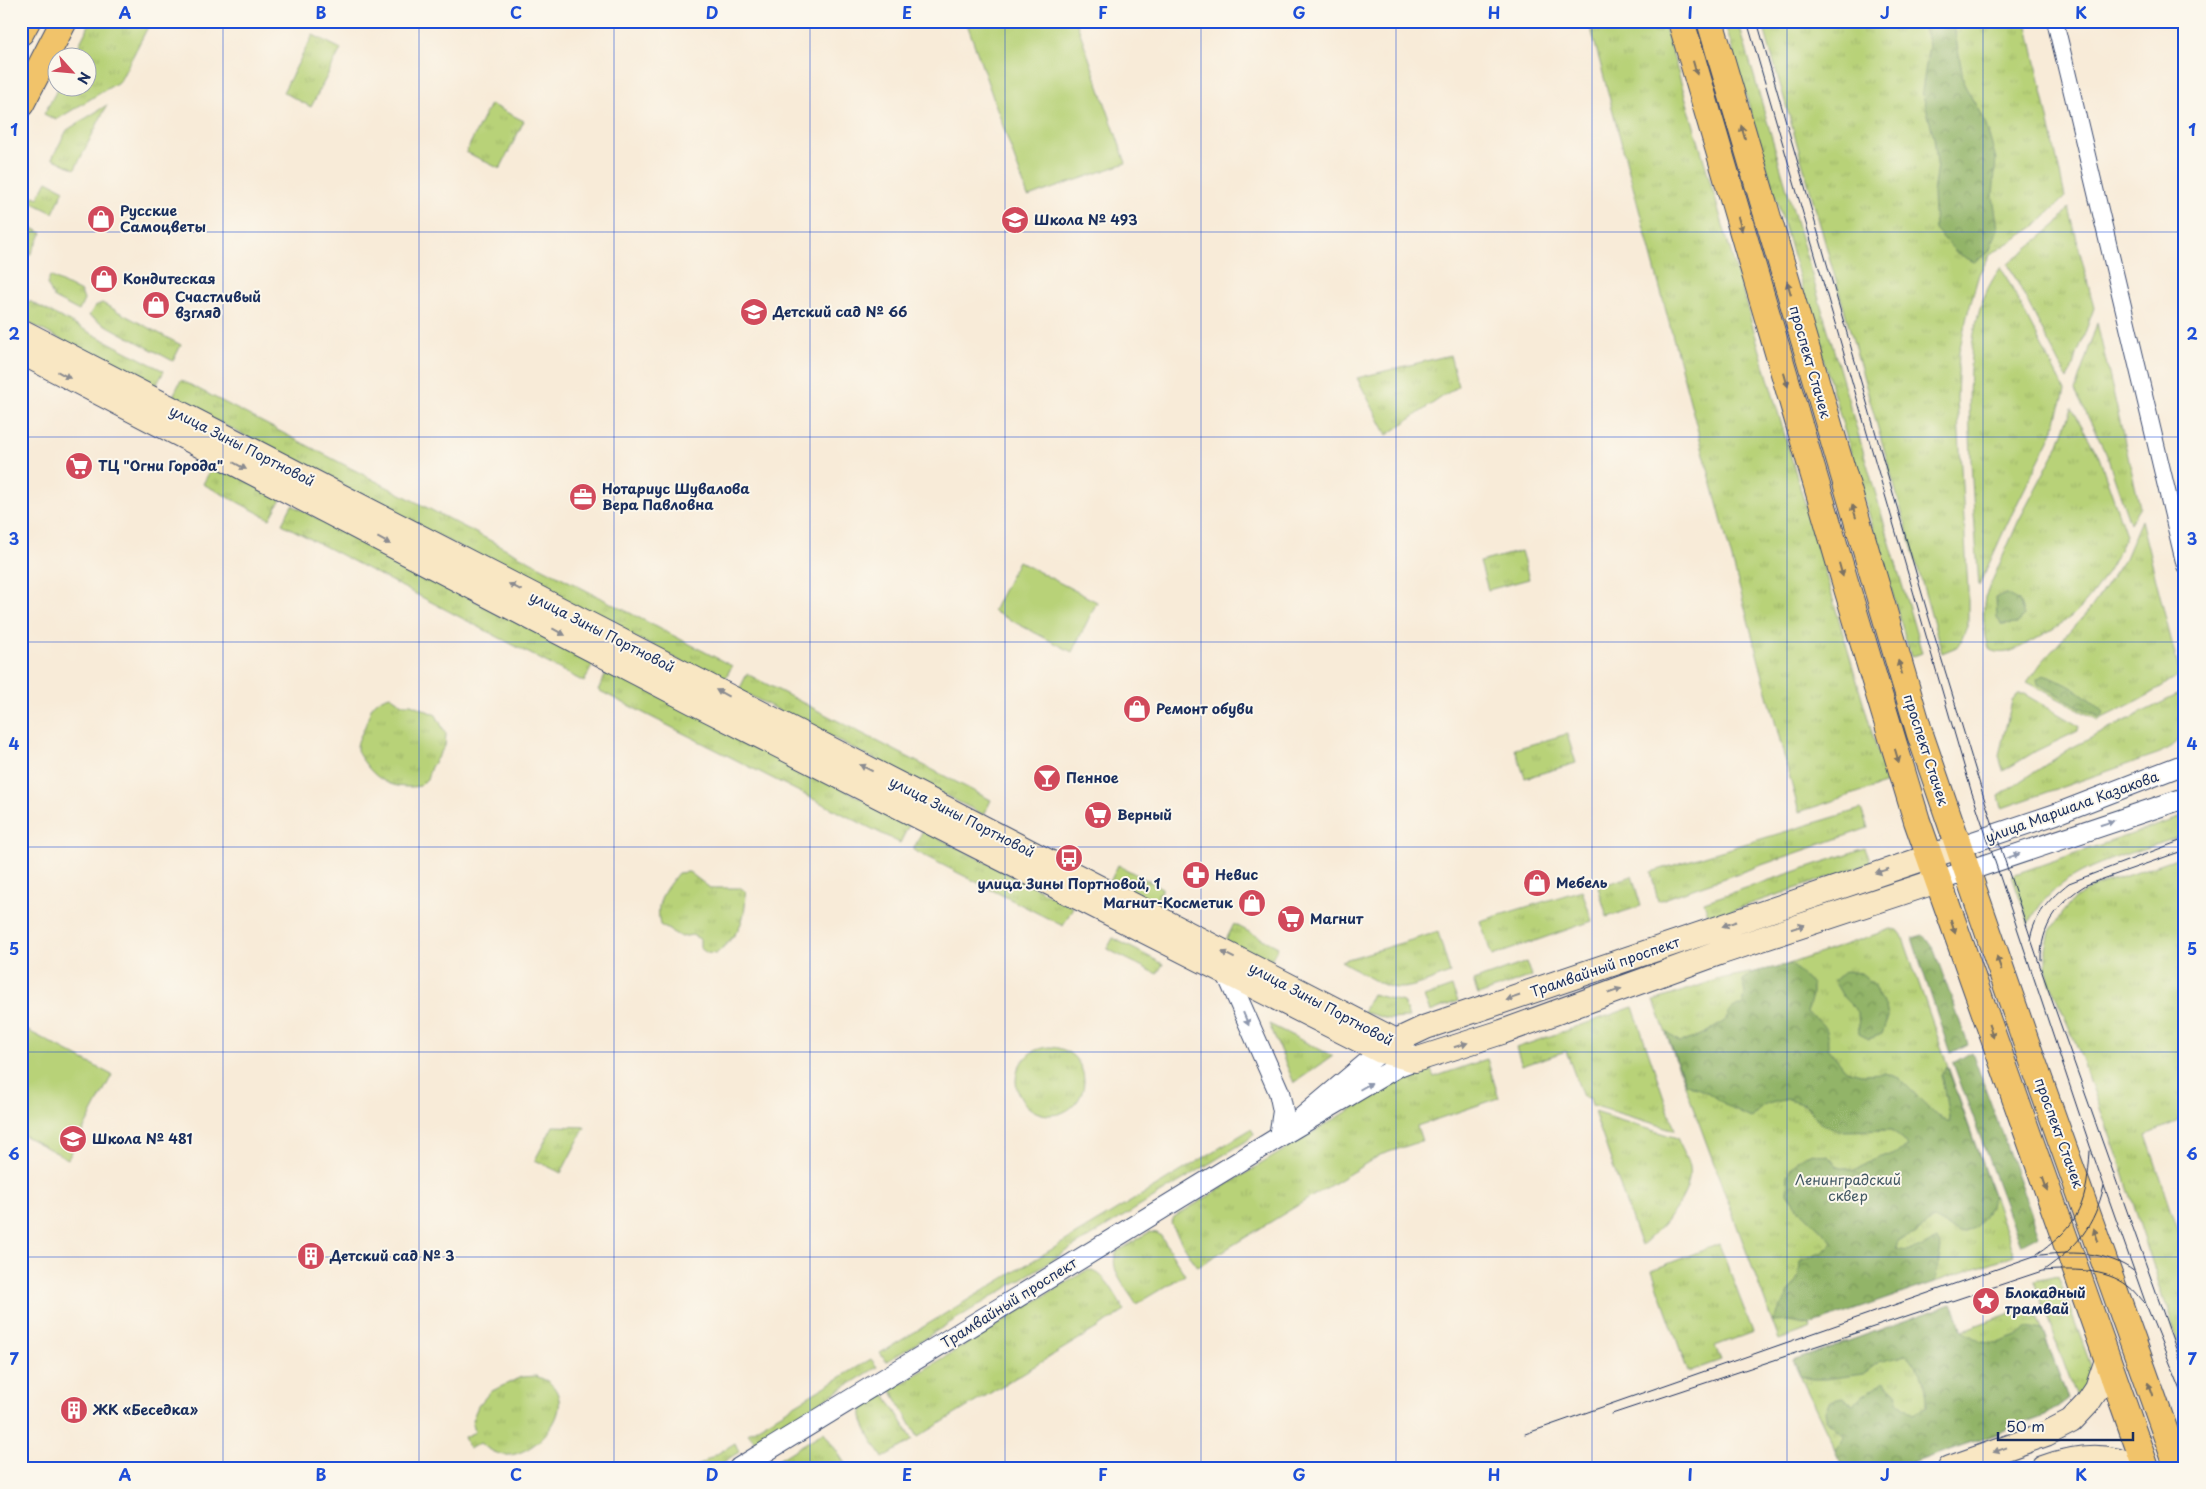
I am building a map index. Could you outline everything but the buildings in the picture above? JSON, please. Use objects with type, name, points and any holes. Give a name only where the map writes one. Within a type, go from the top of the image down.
[{"type":"main road","points":[[21,32],[27,21]]},
{"type":"main road","points":[[21,104],[64,21]]},
{"type":"main road","name":"проспект Стачек","points":[[1681,21],[1869,665],[1937,881],[2146,1468]]},
{"type":"main road","name":"проспект Стачек","points":[[1710,21],[1920,734],[1958,847],[2178,1468]]},
{"type":"main road","name":"улица Зины Портновой","points":[[21,331],[1415,1060]]},
{"type":"main road","name":"улица Зины Портновой","points":[[21,352],[685,698],[1227,974],[1388,1046]]},
{"type":"main road","name":"Трамвайный проспект","points":[[1388,1046],[1426,1028],[1958,847]]},
{"type":"main road","name":"Трамвайный проспект","points":[[1415,1060],[1502,1032],[1719,953],[1937,881]]},
{"type":"main road","points":[[1950,1468],[2046,1434],[2071,1421],[2087,1404],[2097,1389],[2107,1360]]},
{"type":"main road","points":[[2043,1468],[2063,1462],[2098,1457],[2122,1461],[2135,1468]]},
{"type":"street","points":[[2055,21],[2185,566]]},
{"type":"street","name":"улица Маршала Казакова","points":[[1958,847],[2056,814],[2185,764]]},
{"type":"street","name":"улица Маршала Казакова","points":[[1967,872],[2185,798]]},
{"type":"street","name":"Трамвайный проспект","points":[[1937,881],[1967,872]]},
{"type":"street","points":[[1227,974],[1279,1092],[1283,1111],[1279,1137]]},
{"type":"street","name":"Трамвайный проспект","points":[[1279,1137],[1388,1046]]},
{"type":"street","name":"Трамвайный проспект","points":[[739,1468],[1279,1137],[1399,1066],[1415,1060]]},
{"type":"green space","points":[[91,21],[151,21],[120,81],[98,94],[98,48],[78,48]]},
{"type":"green space","points":[[966,21],[1076,21],[1126,163],[1028,197]]},
{"type":"green space","points":[[1589,21],[1663,21],[1887,783],[1799,812]]},
{"type":"green space","points":[[1724,21],[1738,21],[1922,653],[1911,657]]},
{"type":"green space","points":[[1762,21],[2027,21],[2065,197],[2034,227],[1990,255],[1979,274],[1968,312],[1959,352],[1957,398],[1968,590],[1968,624],[1959,646],[1942,653]]},
{"type":"green space","points":[[1922,21],[1953,21],[1964,84],[1985,122],[1996,159],[1993,196],[1998,229],[1989,252],[1974,262],[1957,253],[1935,229],[1933,194],[1937,164],[1934,138],[1922,91],[1929,45]]},
{"type":"green space","points":[[313,35],[341,49],[311,107],[283,92]]},
{"type":"green space","points":[[53,98],[92,98],[56,120],[44,114]]},
{"type":"green space","points":[[490,104],[524,121],[500,169],[466,152]]},
{"type":"green space","points":[[107,105],[75,169],[52,158],[67,130]]},
{"type":"green space","points":[[47,181],[64,190],[53,213],[31,202],[34,196],[38,198]]},
{"type":"green space","points":[[2069,208],[2094,308],[2068,380],[2008,264],[2057,224]]},
{"type":"green space","points":[[21,222],[42,233],[30,255],[21,250]]},
{"type":"green space","points":[[2001,267],[2065,391],[2052,434],[2007,524],[1979,586],[1969,386],[1974,334],[1980,310],[1988,287]]},
{"type":"green space","points":[[50,276],[81,292],[84,300],[79,311],[54,298],[47,284]]},
{"type":"green space","points":[[29,301],[164,371],[155,388],[21,319]]},
{"type":"green space","points":[[102,303],[181,345],[173,361],[89,316],[95,306]]},
{"type":"green space","points":[[2097,323],[2140,507],[2130,523],[2106,453],[2075,391]]},
{"type":"green space","points":[[1450,355],[1458,386],[1387,435],[1357,378]]},
{"type":"green space","points":[[181,380],[732,666],[723,683],[172,398]]},
{"type":"green space","points":[[2072,408],[2099,457],[2126,535],[2110,567],[2082,607],[2064,622],[2017,649],[2002,653],[1996,652],[1990,650],[1986,638],[1984,624],[1985,597],[2018,522],[2059,444]]},
{"type":"green space","points":[[214,464],[281,499],[270,519],[203,484]]},
{"type":"green space","points":[[292,505],[594,662],[584,682],[282,524]]},
{"type":"green space","points":[[2141,520],[2180,675],[2145,697],[2098,720],[2027,682],[2042,662],[2091,608],[2125,558]]},
{"type":"green space","points":[[1521,551],[1529,579],[1488,590],[1480,562]]},
{"type":"green space","points":[[1018,561],[1097,602],[1072,652],[993,611]]},
{"type":"green space","points":[[2006,594],[2019,601],[2024,615],[2017,624],[2002,625],[1997,618],[1996,598]]},
{"type":"green space","points":[[608,670],[910,823],[900,843],[598,690]]},
{"type":"green space","points":[[747,674],[991,800],[984,815],[739,690]]},
{"type":"green space","points":[[2043,675],[2068,685],[2091,700],[2104,712],[2100,718],[2038,684],[2037,679]]},
{"type":"green space","points":[[2185,691],[2185,732],[2175,744],[2160,753],[2002,808],[1999,796],[2071,748]]},
{"type":"green space","points":[[2018,694],[2024,694],[2079,726],[2078,731],[2036,751],[2003,771],[1999,755],[2012,701]]},
{"type":"green space","points":[[390,696],[402,704],[411,704],[436,715],[446,734],[445,746],[431,767],[427,779],[420,786],[403,787],[388,783],[369,769],[358,752],[358,742],[372,707],[378,701]]},
{"type":"green space","points":[[1567,734],[1576,763],[1525,778],[1515,749]]},
{"type":"green space","points":[[1861,809],[1868,828],[1658,901],[1651,872]]},
{"type":"green space","points":[[2185,816],[2185,833],[2173,839],[2111,859],[2072,878],[2055,890],[2040,905],[2029,924],[2012,875]]},
{"type":"green space","points":[[923,830],[1073,907],[1063,926],[913,850]]},
{"type":"green space","points":[[1865,848],[1871,863],[1709,918],[1704,902]]},
{"type":"green space","points":[[2185,855],[2185,1118],[2146,1135],[2185,1251],[2185,1363],[2119,1160],[2077,1046],[2050,983],[2046,967],[2046,949],[2050,931],[2075,898],[2089,889]]},
{"type":"green space","points":[[1118,865],[1162,888],[1154,904],[1110,882]]},
{"type":"green space","points":[[689,872],[710,888],[741,888],[746,892],[744,912],[739,927],[730,940],[716,954],[707,953],[700,948],[700,939],[692,935],[681,937],[660,925],[659,909],[665,891],[678,873]]},
{"type":"green space","points":[[1632,876],[1641,906],[1607,917],[1598,887]]},
{"type":"green space","points":[[1582,890],[1592,921],[1492,956],[1480,921]]},
{"type":"green space","points":[[1234,924],[1278,947],[1269,964],[1225,942]]},
{"type":"green space","name":"Ленинградский сквер","points":[[1891,929],[1898,930],[1902,935],[2014,1255],[1811,1324],[1812,1328],[1779,1340],[1654,1001],[1719,979],[1780,967]]},
{"type":"green space","points":[[1438,932],[1450,973],[1417,985],[1404,988],[1391,987],[1376,981],[1341,961]]},
{"type":"green space","points":[[1923,935],[1934,950],[1968,1044],[1950,1053],[1912,938]]},
{"type":"green space","points":[[1113,938],[1163,964],[1157,974],[1107,949]]},
{"type":"green space","points":[[1527,962],[1532,976],[1478,995],[1473,981]]},
{"type":"green space","points":[[1791,964],[1812,984],[1812,995],[1807,1013],[1824,1027],[1828,1048],[1846,1070],[1861,1074],[1885,1073],[1899,1078],[1937,1116],[1950,1122],[1941,1074],[1947,1066],[1993,1195],[1988,1209],[1979,1224],[1968,1230],[1961,1233],[1933,1219],[1915,1234],[1898,1240],[1896,1249],[1907,1251],[1937,1239],[1941,1248],[1935,1282],[1811,1325],[1788,1321],[1772,1322],[1799,1276],[1800,1261],[1823,1252],[1833,1242],[1797,1207],[1787,1193],[1788,1175],[1797,1160],[1812,1153],[1828,1156],[1838,1167],[1855,1171],[1880,1156],[1892,1155],[1908,1147],[1893,1130],[1839,1131],[1820,1123],[1805,1104],[1788,1099],[1763,1105],[1751,1118],[1730,1108],[1711,1094],[1685,1083],[1666,1032],[1680,1042],[1708,1031],[1723,1022],[1731,1009],[1742,1006],[1745,996],[1743,980],[1754,972]]},
{"type":"green space","points":[[1845,971],[1861,973],[1875,985],[1877,994],[1886,1007],[1888,1017],[1882,1034],[1869,1039],[1859,1034],[1858,1012],[1844,998],[1834,981]]},
{"type":"green space","points":[[1452,987],[1458,1001],[1430,1012],[1424,997]]},
{"type":"green space","points":[[1372,994],[1403,1002],[1409,1018],[1388,1019],[1363,1012]]},
{"type":"green space","points":[[1633,1007],[1675,1130],[1592,1105],[1590,1098],[1583,1097],[1566,1051],[1522,1066],[1516,1048]]},
{"type":"green space","points":[[1269,1024],[1333,1056],[1294,1083]]},
{"type":"green space","points":[[21,1027],[112,1075],[68,1159],[21,1134]]},
{"type":"green space","points":[[1043,1047],[1057,1047],[1069,1052],[1079,1062],[1084,1074],[1084,1088],[1079,1100],[1069,1110],[1057,1115],[1043,1115],[1031,1110],[1021,1100],[1016,1088],[1016,1074],[1021,1062],[1031,1052]]},
{"type":"green space","points":[[1972,1052],[2039,1235],[2020,1245],[1953,1063]]},
{"type":"green space","points":[[1487,1059],[1499,1098],[1417,1126],[1422,1141],[1380,1155],[1197,1267],[1171,1224],[1174,1217],[1404,1077],[1430,1068],[1434,1077]]},
{"type":"green space","points":[[1594,1112],[1677,1138],[1687,1160],[1689,1178],[1681,1200],[1666,1221],[1641,1246]]},
{"type":"green space","points":[[553,1126],[585,1127],[561,1173],[535,1160]]},
{"type":"green space","points":[[1251,1129],[1254,1134],[1248,1140],[886,1362],[880,1353]]},
{"type":"green space","points":[[1149,1232],[1157,1233],[1161,1236],[1185,1275],[1136,1304],[1120,1279],[1115,1259],[1117,1252]]},
{"type":"green space","points":[[1719,1244],[1753,1332],[1715,1346],[1721,1360],[1688,1372],[1652,1270]]},
{"type":"green space","points":[[1087,1270],[1099,1274],[1105,1279],[1125,1311],[918,1437],[891,1390]]},
{"type":"green space","points":[[2058,1276],[2091,1366],[2089,1379],[2077,1398],[2034,1281]]},
{"type":"green space","points":[[1952,1304],[1963,1330],[2033,1305],[2068,1399],[2045,1416],[1898,1468],[1844,1468],[1793,1361]]},
{"type":"green space","points":[[1952,1304],[1963,1330],[1981,1341],[1998,1343],[2017,1336],[2028,1327],[2042,1330],[2068,1399],[2045,1416],[1898,1468],[1844,1468],[1836,1452],[1844,1435],[1827,1421],[1825,1411],[1830,1401],[1842,1398],[1853,1404],[1884,1381],[1896,1392],[1899,1403],[1914,1414],[1927,1407],[1923,1379],[1907,1355],[1879,1362],[1863,1374],[1825,1379],[1812,1379],[1800,1376],[1793,1361]]},
{"type":"green space","points":[[871,1359],[877,1367],[756,1442],[748,1433]]},
{"type":"green space","points":[[536,1376],[549,1382],[558,1394],[559,1406],[556,1418],[549,1430],[528,1449],[516,1454],[500,1454],[480,1443],[469,1449],[464,1437],[475,1432],[472,1420],[478,1406],[490,1392],[521,1377]]},
{"type":"green space","points":[[885,1394],[913,1440],[883,1458],[864,1425],[862,1412],[866,1405]]},
{"type":"green space","points":[[824,1432],[848,1468],[765,1468]]},
{"type":"green space","points":[[735,1443],[739,1452],[714,1468],[694,1468]]},
{"type":"tram line","points":[[1747,21],[1971,790],[2090,1146],[2147,1307],[2185,1400]]},
{"type":"tram line","points":[[1757,21],[1929,618],[1984,798],[2043,975],[2185,1374]]},
{"type":"tram line","points":[[2030,940],[2039,915],[2055,895],[2069,883],[2185,839]]},
{"type":"tram line","points":[[2041,960],[2044,937],[2053,916],[2076,891],[2086,885],[2185,850]]},
{"type":"tram line","points":[[2037,1254],[2063,1233],[2079,1210],[2087,1184],[2090,1151]]},
{"type":"tram line","points":[[2044,1270],[2066,1253],[2083,1234],[2095,1213],[2104,1186]]},
{"type":"tram line","points":[[1525,1434],[2034,1256],[2060,1253],[2100,1256],[2124,1265],[2135,1272]]},
{"type":"tram line","points":[[1612,1414],[2042,1271],[2075,1270],[2109,1276],[2130,1288],[2144,1303]]},
{"type":"place","name":"Русские Самоцветы","points":[[101,219]]},
{"type":"place","name":"Школа № 493","points":[[1015,220]]},
{"type":"place","name":"Кондитеская","points":[[104,279]]},
{"type":"place","name":"Счастливый взгляд","points":[[156,305]]},
{"type":"place","name":"Детский сад № 66","points":[[754,312]]},
{"type":"place","name":"ТЦ \"Огни Города\"","points":[[79,466]]},
{"type":"place","name":"Нотариус Шувалова Вера Павловна","points":[[583,497]]},
{"type":"place","name":"Ремонт обуви","points":[[1137,709]]},
{"type":"place","name":"Пенное","points":[[1047,778]]},
{"type":"place","name":"Верный","points":[[1098,815]]},
{"type":"place","name":"улица Зины Портновой, 1","points":[[1069,858]]},
{"type":"place","name":"Невис","points":[[1196,875]]},
{"type":"place","name":"Мебель","points":[[1537,883]]},
{"type":"place","name":"Магнит-Косметик","points":[[1252,903]]},
{"type":"place","name":"Магнит","points":[[1291,919]]},
{"type":"place","name":"Школа № 481","points":[[73,1139]]},
{"type":"place","name":"Детский сад № 3","points":[[311,1256]]},
{"type":"place","name":"Блокадный трамвай","points":[[1986,1301]]},
{"type":"place","name":"ЖК «Беседка»","points":[[74,1410]]}]
